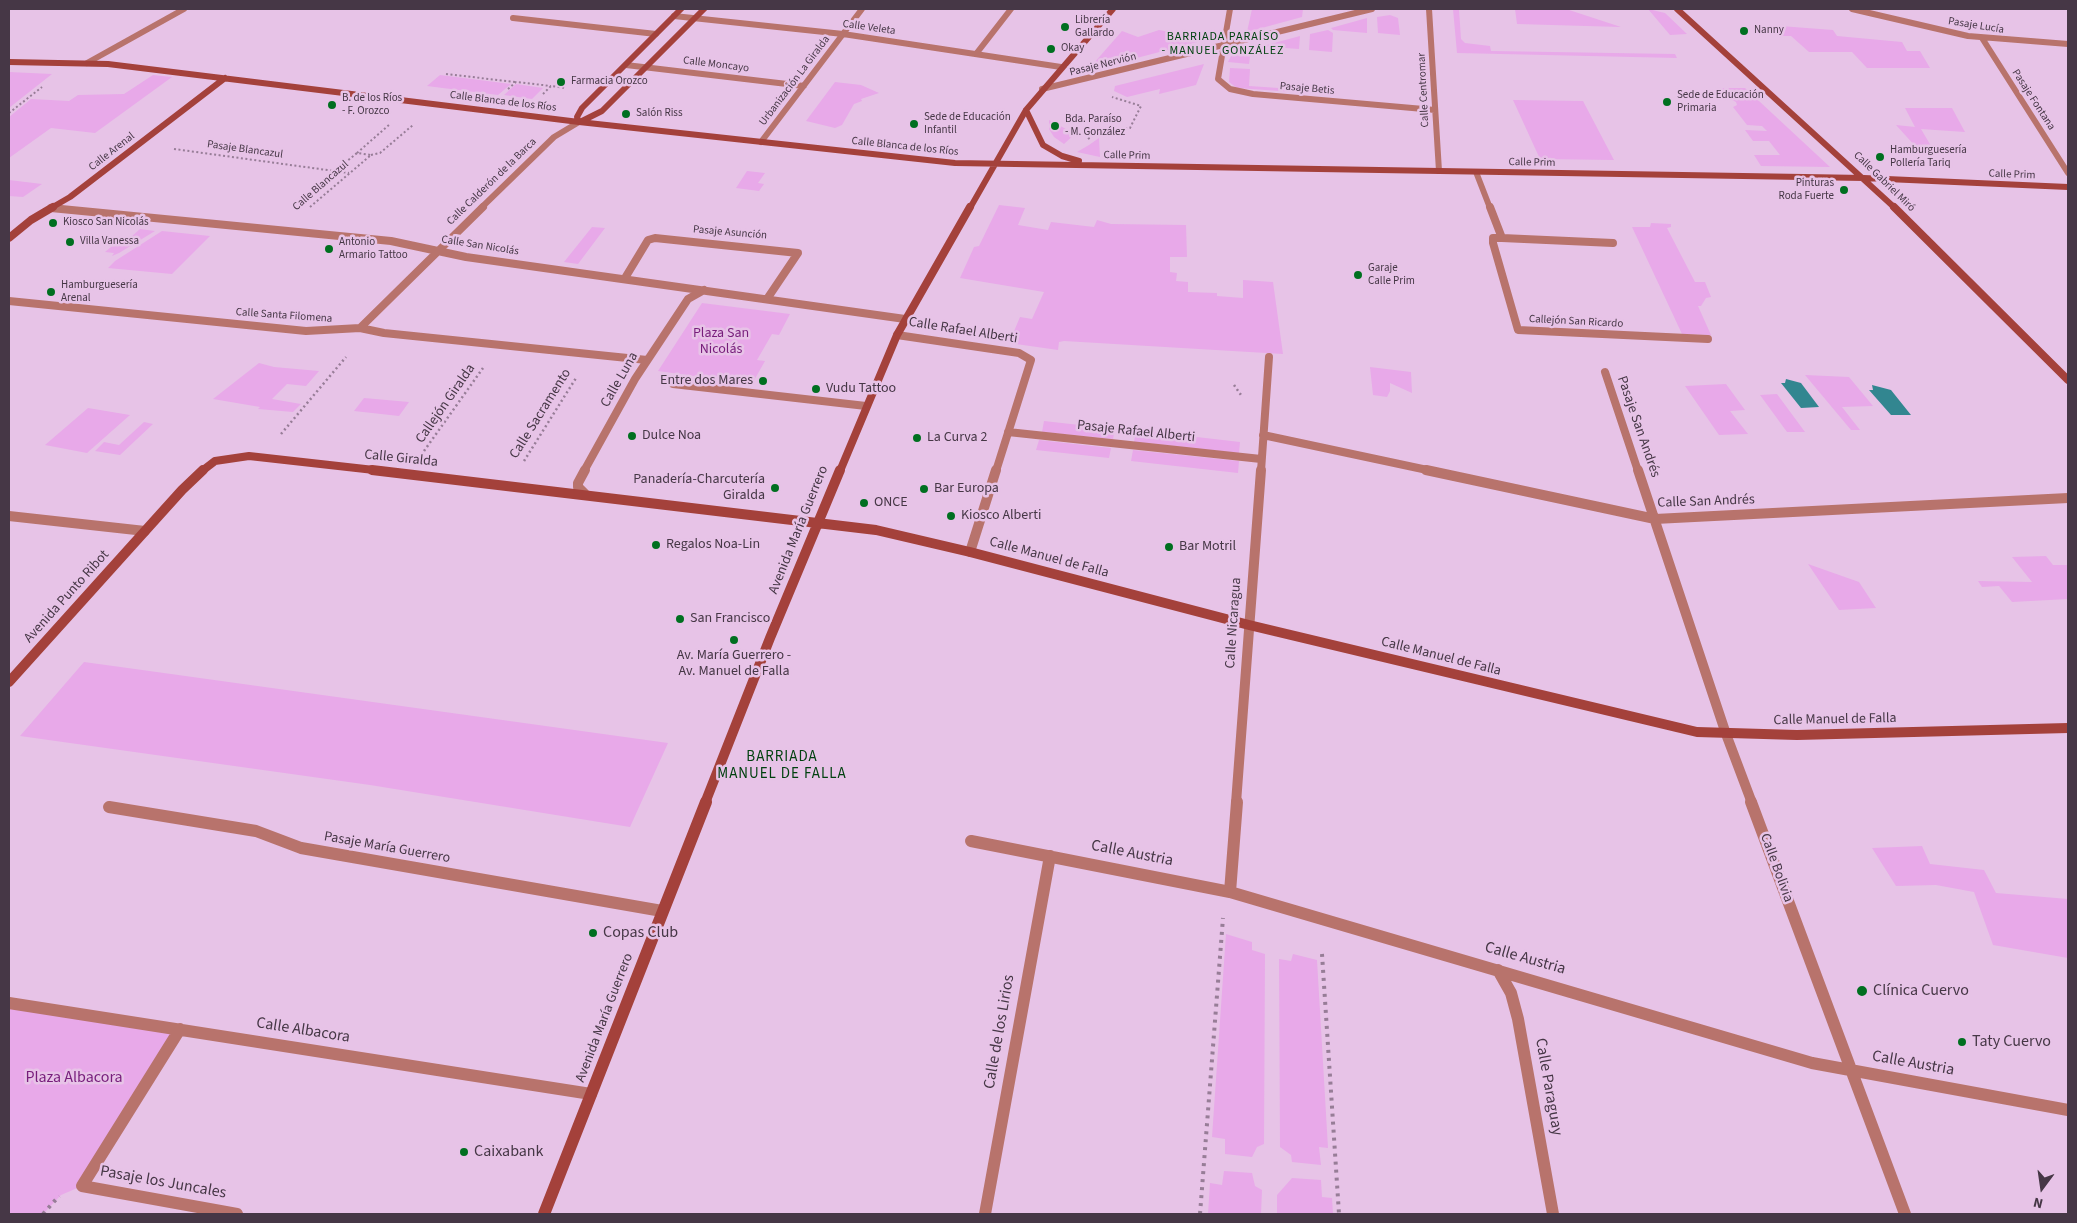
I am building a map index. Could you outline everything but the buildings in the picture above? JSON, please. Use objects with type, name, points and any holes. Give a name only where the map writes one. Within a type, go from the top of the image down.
[{"type":"main road","points":[[579,122],[577,117],[582,108],[682,9]]},
{"type":"main road","name":"Calle Calderón de la Barca","points":[[579,122],[602,111],[704,9]]},
{"type":"main road","name":"Avenida María Guerrero","points":[[544,1214],[662,911],[818,521],[897,335],[1026,110],[1042,89],[1113,9]]},
{"type":"main road","name":"Calle Gabriel Miró","points":[[1677,9],[1864,178],[2068,380]]},
{"type":"main road","name":"Calle Blanca de los Ríos","points":[[9,62],[87,63],[225,78],[579,122],[956,163],[995,164]]},
{"type":"main road","name":"Calle Arenal","points":[[9,238],[70,197],[225,78]]},
{"type":"main road","points":[[1026,110],[1038,138],[1051,151],[1072,160],[1100,166]]},
{"type":"main road","name":"Calle Prim","points":[[995,164],[1864,178],[2068,187]]},
{"type":"main road","name":"Calle Giralda","points":[[145,531],[182,490],[215,461],[236,456],[260,457],[818,521]]},
{"type":"main road","name":"Calle Manuel de Falla","points":[[818,521],[876,530],[970,552],[1249,625],[1661,725],[1697,732],[1797,735],[2068,728]]},
{"type":"main road","name":"Avenida Punto Ribot","points":[[9,682],[145,531]]},
{"type":"street","points":[[87,63],[184,9]]},
{"type":"street","name":"Urbanización La Giralda","points":[[761,142],[862,9]]},
{"type":"street","points":[[976,54],[1011,9]]},
{"type":"street","points":[[1223,44],[1230,9]]},
{"type":"street","name":"Pasaje Nervión","points":[[1042,89],[1091,79],[1223,44],[1372,9]]},
{"type":"street","name":"Calle Centromar","points":[[1429,9],[1439,171]]},
{"type":"street","name":"Pasaje Lucía","points":[[1852,9],[1906,23],[1982,38],[2068,44]]},
{"type":"street","name":"Calle Veleta","points":[[674,16],[843,34],[1061,67]]},
{"type":"street","points":[[513,18],[656,34]]},
{"type":"street","name":"Pasaje Fontana","points":[[1982,38],[2068,173]]},
{"type":"street","name":"Pasaje Betis","points":[[1223,44],[1218,79],[1230,89],[1253,94],[1435,110]]},
{"type":"street","name":"Calle Moncayo","points":[[626,65],[804,86]]},
{"type":"street","name":"Calle Calderón de la Barca","points":[[360,328],[554,138],[579,122]]},
{"type":"street","points":[[1476,172],[1502,238],[1613,243]]},
{"type":"street","name":"Calle San Nicolás","points":[[51,208],[391,242],[466,257],[905,319]]},
{"type":"street","name":"Pasaje Asunción","points":[[625,278],[648,240],[655,238],[798,253],[767,299]]},
{"type":"street","name":"Callejón San Ricardo","points":[[1502,238],[1493,238],[1493,243],[1518,330],[1708,339]]},
{"type":"street","name":"Calle Luna","points":[[585,494],[578,488],[578,483],[647,360],[688,299],[704,290]]},
{"type":"street","name":"Calle Santa Filomena","points":[[9,301],[306,331],[337,331],[360,328],[384,333],[647,360]]},
{"type":"street","name":"Calle Rafael Alberti","points":[[897,335],[1019,353],[1029,357],[1031,363],[970,552]]},
{"type":"street","name":"Calle Nicaragua","points":[[1230,892],[1269,357]]},
{"type":"street","name":"Pasaje San Andrés","points":[[1605,372],[1655,519]]},
{"type":"street","points":[[673,384],[866,406]]},
{"type":"street","name":"Pasaje Rafael Alberti","points":[[1008,432],[1261,459]]},
{"type":"street","name":"Calle San Andrés","points":[[1263,435],[1655,519],[2068,498]]},
{"type":"street","points":[[9,516],[145,531]]},
{"type":"street","name":"Calle Bolivia","points":[[1655,519],[1726,734],[1905,1214]]},
{"type":"street","name":"Pasaje María Guerrero","points":[[109,807],[256,831],[301,848],[662,911]]},
{"type":"street","name":"Calle Austria","points":[[971,841],[1230,892],[1812,1063],[2068,1110]]},
{"type":"street","name":"Calle de los Lirios","points":[[985,1214],[1050,856]]},
{"type":"street","name":"Calle Paraguay","points":[[1498,970],[1511,993],[1518,1019],[1553,1214]]},
{"type":"street","name":"Calle Albacora","points":[[9,1003],[591,1094]]},
{"type":"street","name":"Pasaje los Juncales","points":[[180,1030],[82,1186],[237,1214]]},
{"type":"path","points":[[446,74],[516,82]]},
{"type":"path","points":[[1051,151],[1074,146],[1104,128],[1130,128],[1141,106],[1106,94],[1091,79]]},
{"type":"path","name":"Calle Blancazul","points":[[335,171],[416,102]]},
{"type":"path","name":"Calle Blancazul","points":[[357,153],[371,155],[380,153],[437,104]]},
{"type":"path","name":"Pasaje Blancazul","points":[[139,144],[350,173]]},
{"type":"path","name":"Calle Blancazul","points":[[283,231],[371,155]]},
{"type":"path","name":"Callejón Giralda","points":[[408,474],[500,345]]},
{"type":"path","name":"Calle Sacramento","points":[[509,485],[591,354]]},
{"type":"path","points":[[260,457],[346,357]]},
{"type":"path","points":[[1200,1214],[1222,925]]},
{"type":"path","points":[[1322,954],[1339,1214]]},
{"type":"green space","points":[[1252,9],[1303,9],[1302,17],[1247,32]]},
{"type":"green space","points":[[1453,9],[1459,9],[1461,39],[1465,43],[1490,46],[1491,51],[1675,54],[1677,58],[1457,53]]},
{"type":"green space","points":[[1515,9],[1566,9],[1621,27],[1517,24]]},
{"type":"green space","points":[[1648,9],[1665,13],[1687,34],[1670,35]]},
{"type":"green space","points":[[1390,15],[1398,18],[1400,35],[1378,33],[1377,17]]},
{"type":"green space","points":[[1367,18],[1367,33],[1333,30],[1331,28]]},
{"type":"green space","points":[[1767,25],[1833,30],[1837,36],[1902,42],[1907,51],[1920,51],[1930,68],[1867,68],[1852,52],[1809,52],[1791,36],[1780,36]]},
{"type":"green space","points":[[1159,30],[1209,39],[1087,71],[1122,31],[1138,37]]},
{"type":"green space","points":[[1328,30],[1333,33],[1332,52],[1309,50],[1310,34]]},
{"type":"green space","points":[[1300,36],[1299,49],[1259,46],[1263,46]]},
{"type":"green space","points":[[1251,49],[1249,64],[1228,62],[1232,54]]},
{"type":"green space","points":[[1204,64],[1196,85],[1159,94],[1160,89],[1127,97],[1114,91],[1115,86]]},
{"type":"green space","points":[[1230,68],[1250,69],[1249,86],[1294,89],[1294,92],[1237,88],[1229,82]]},
{"type":"green space","points":[[9,72],[52,74],[9,108]]},
{"type":"green space","points":[[153,75],[172,77],[95,133],[51,128],[9,158],[9,117],[31,99],[69,101],[78,95],[124,94]]},
{"type":"green space","points":[[440,75],[511,84],[498,95],[427,86]]},
{"type":"green space","points":[[835,82],[861,85],[879,93],[861,99],[862,101],[854,104],[842,125],[835,128],[806,121]]},
{"type":"green space","points":[[516,84],[543,88],[532,99],[504,95]]},
{"type":"green space","points":[[1720,88],[1745,88],[1830,167],[1761,166],[1754,155],[1780,155],[1769,141],[1753,141],[1745,130],[1767,131],[1762,126],[1747,125],[1733,107],[1737,105],[1736,102],[1728,98]]},
{"type":"green space","points":[[1513,100],[1583,101],[1614,160],[1540,159]]},
{"type":"green space","points":[[1905,108],[1952,108],[1965,132],[1921,129],[1931,146],[1916,147],[1896,125],[1915,127]]},
{"type":"green space","points":[[1049,120],[1076,133],[1064,144],[1054,137],[1049,129]]},
{"type":"green space","points":[[1099,138],[1100,157],[1077,152],[1089,145]]},
{"type":"green space","points":[[747,171],[765,173],[758,183],[764,184],[759,191],[736,188]]},
{"type":"green space","points":[[9,180],[42,184],[23,197],[9,196]]},
{"type":"green space","points":[[999,205],[1025,208],[1018,225],[1048,230],[1051,222],[1094,227],[1097,220],[1111,224],[1186,225],[1187,257],[1170,257],[1170,272],[1177,273],[1176,281],[1188,282],[1188,292],[1217,293],[1217,296],[1243,298],[1243,280],[1273,282],[1283,354],[1064,341],[1059,342],[1058,350],[1009,343],[1020,317],[1032,319],[1044,292],[960,278],[974,247],[979,246]]},
{"type":"green space","points":[[1651,223],[1671,224],[1671,227],[1667,228],[1695,282],[1705,282],[1711,297],[1706,298],[1701,306],[1698,306],[1711,335],[1682,334],[1632,227],[1650,227]]},
{"type":"green space","points":[[592,227],[605,228],[578,264],[564,262]]},
{"type":"green space","points":[[140,229],[155,231],[112,256],[114,253],[105,252],[124,236],[131,237]]},
{"type":"green space","points":[[162,231],[210,236],[172,274],[108,268],[115,261]]},
{"type":"green space","name":"Plaza San Nicolás","points":[[702,303],[790,314],[779,335],[772,334],[757,360],[765,361],[752,384],[658,371]]},
{"type":"green space","points":[[259,363],[274,367],[319,371],[306,386],[287,384],[272,399],[301,404],[293,412],[258,409],[260,407],[213,399]]},
{"type":"green space","points":[[1370,367],[1411,372],[1412,393],[1390,383],[1390,391],[1387,397],[1373,395]]},
{"type":"green space","points":[[1805,375],[1849,377],[1873,406],[1842,407],[1860,430],[1851,430]]},
{"type":"green space","points":[[1726,384],[1745,410],[1730,411],[1748,434],[1719,435],[1685,386]]},
{"type":"green space","points":[[1777,394],[1805,432],[1787,432],[1760,395]]},
{"type":"green space","points":[[364,398],[409,402],[399,416],[354,411]]},
{"type":"green space","points":[[88,408],[130,415],[87,453],[45,445]]},
{"type":"green space","points":[[1044,421],[1115,429],[1113,439],[1042,432]]},
{"type":"green space","points":[[144,422],[153,424],[120,455],[95,451],[104,442],[119,445]]},
{"type":"green space","points":[[1136,430],[1240,442],[1239,453],[1134,442]]},
{"type":"green space","points":[[1039,440],[1111,448],[1109,458],[1036,450]]},
{"type":"green space","points":[[1133,450],[1239,461],[1238,473],[1131,461]]},
{"type":"green space","points":[[2046,556],[2053,565],[2068,565],[2068,599],[2012,602],[1999,586],[1982,587],[1978,581],[2032,582],[2012,557]]},
{"type":"green space","points":[[1808,564],[1859,582],[1876,608],[1839,610]]},
{"type":"green space","points":[[84,662],[668,743],[630,827],[370,785],[20,736]]},
{"type":"green space","points":[[1922,846],[1930,864],[1984,870],[1996,893],[2068,899],[2068,958],[1993,945],[1974,892],[1936,885],[1896,886],[1872,848]]},
{"type":"green space","points":[[1226,934],[1252,942],[1252,950],[1265,954],[1264,1144],[1257,1147],[1252,1157],[1225,1154],[1225,1139],[1212,1137]]},
{"type":"green space","points":[[1293,954],[1317,960],[1328,1148],[1319,1147],[1321,1165],[1292,1162],[1291,1155],[1280,1147],[1279,959],[1291,961]]},
{"type":"green space","name":"Plaza Albacora","points":[[9,1003],[180,1029],[82,1186],[61,1195],[43,1214],[9,1214]]},
{"type":"green space","points":[[1224,1171],[1252,1173],[1255,1186],[1262,1190],[1261,1214],[1208,1214],[1210,1183],[1222,1185]]},
{"type":"green space","points":[[1292,1178],[1321,1180],[1322,1197],[1332,1198],[1333,1214],[1277,1214],[1277,1195]]},
{"type":"shaded area","points":[[1786,379],[1801,383],[1819,407],[1801,408],[1781,383],[1785,383]]},
{"type":"shaded area","points":[[1872,385],[1891,390],[1911,415],[1891,415],[1869,390],[1873,390]]},
{"type":"place","name":"Librería Gallardo","points":[[1065,27]]},
{"type":"place","name":"Nanny","points":[[1744,31]]},
{"type":"place","name":"Okay","points":[[1051,49]]},
{"type":"place","name":"Farmacia Orozco","points":[[561,82]]},
{"type":"place","name":"Sede de Educación Primaria","points":[[1667,102]]},
{"type":"place","name":"B. de los Ríos - F. Orozco","points":[[332,105]]},
{"type":"place","name":"Salón Riss","points":[[626,114]]},
{"type":"place","name":"Sede de Educación Infantil","points":[[914,124]]},
{"type":"place","name":"Bda. Paraíso - M. González","points":[[1055,126]]},
{"type":"place","name":"Hamburguesería Pollería Tariq","points":[[1880,157]]},
{"type":"place","name":"Pinturas Roda Fuerte","points":[[1844,190]]},
{"type":"place","name":"Kiosco San Nicolás","points":[[53,223]]},
{"type":"place","name":"Villa Vanessa","points":[[70,242]]},
{"type":"place","name":"Antonio Armario Tattoo","points":[[329,249]]},
{"type":"place","name":"Garaje Calle Prim","points":[[1358,275]]},
{"type":"place","name":"Hamburguesería Arenal","points":[[51,292]]},
{"type":"place","name":"Entre dos Mares","points":[[763,381]]},
{"type":"place","name":"Vudu Tattoo","points":[[816,389]]},
{"type":"place","name":"Dulce Noa","points":[[632,436]]},
{"type":"place","name":"La Curva 2","points":[[917,438]]},
{"type":"place","name":"Panadería-Charcutería Giralda","points":[[775,488]]},
{"type":"place","name":"Bar Europa","points":[[924,489]]},
{"type":"place","name":"ONCE","points":[[864,503]]},
{"type":"place","name":"Kiosco Alberti","points":[[951,516]]},
{"type":"place","name":"Regalos Noa-Lin","points":[[656,545]]},
{"type":"place","name":"Bar Motril","points":[[1169,547]]},
{"type":"place","name":"San Francisco","points":[[680,619]]},
{"type":"place","name":"Av. María Guerrero - Av. Manuel de Falla","points":[[734,640]]},
{"type":"place","name":"Copas Club","points":[[593,933]]},
{"type":"place","name":"Clínica Cuervo","points":[[1862,991]]},
{"type":"place","name":"Taty Cuervo","points":[[1962,1042]]},
{"type":"place","name":"Caixabank","points":[[464,1152]]},
{"type":"district","name":"BARRIADA PARAÍSO - MANUEL GONZÁLEZ","points":[[1223,44]]},
{"type":"district","name":"BARRIADA MANUEL DE FALLA","points":[[782,766]]}]
